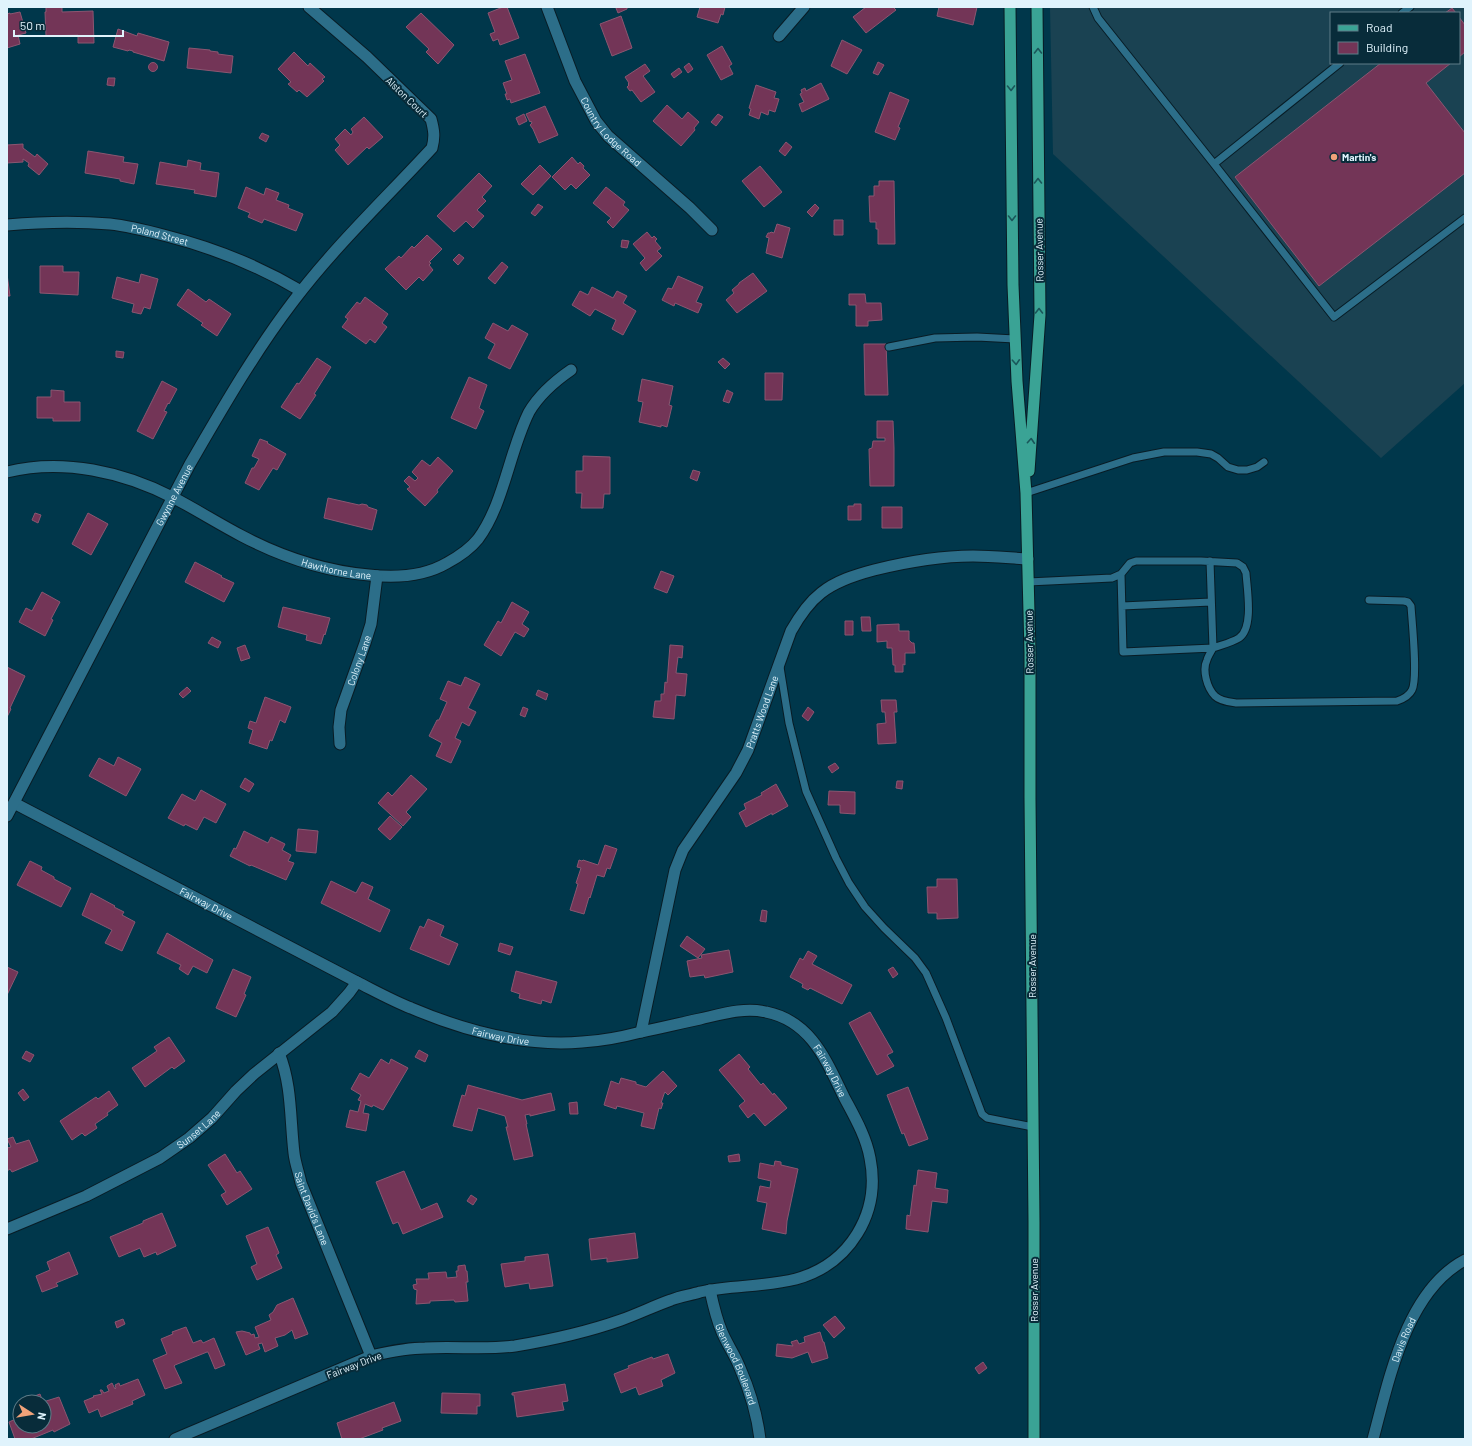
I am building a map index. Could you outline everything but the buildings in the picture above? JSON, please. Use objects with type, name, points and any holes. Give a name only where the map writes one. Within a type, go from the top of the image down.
[{"type":"main road","name":"Rosser Avenue","points":[[1010,7],[1012,242],[1015,339],[1026,493],[1028,559],[1034,1439]]},
{"type":"main road","name":"Rosser Avenue","points":[[1026,493],[1030,470],[1040,315],[1037,7]]},
{"type":"street","name":"Alston Court","points":[[309,7],[367,57],[430,120],[435,130],[435,138],[432,148],[383,200]]},
{"type":"street","name":"Country Lodge Road","points":[[547,7],[575,81],[596,121],[608,136],[690,208],[712,230]]},
{"type":"street","points":[[779,36],[804,7]]},
{"type":"street","name":"Gwynne Avenue","points":[[7,816],[173,498],[221,410],[256,355],[301,291],[336,250],[383,200]]},
{"type":"street","name":"Poland Street","points":[[7,225],[42,222],[94,223],[112,224],[142,229],[191,242],[240,259],[277,277],[301,291]]},
{"type":"street","name":"Hawthorne Lane","points":[[7,472],[46,467],[85,468],[118,476],[173,498],[242,537],[292,559],[347,574],[377,576],[420,574],[447,564],[461,555],[477,541],[496,504],[513,453],[530,411],[549,388],[571,370]]},
{"type":"street","name":"Pratts Wood Lane","points":[[641,1032],[652,972],[675,870],[683,850],[736,773],[748,750],[791,631],[798,618],[810,603],[820,593],[836,583],[864,573],[900,564],[936,558],[973,556],[1028,559]]},
{"type":"street","name":"Colony Lane","points":[[340,744],[339,727],[341,710],[371,624],[377,576]]},
{"type":"street","name":"Fairway Drive","points":[[14,803],[357,982],[410,1008],[482,1033],[519,1040],[579,1042],[606,1040],[734,1011],[752,1010],[766,1012],[782,1017],[808,1035],[823,1055],[864,1138],[870,1158],[872,1178],[871,1198],[865,1220],[859,1233],[848,1248],[832,1262],[817,1272],[770,1284],[710,1290],[673,1299],[622,1320],[582,1332],[513,1346],[478,1349],[423,1348],[396,1350],[371,1356],[175,1439]]},
{"type":"street","name":"Sunset Lane","points":[[7,1229],[86,1196],[160,1158],[189,1138],[206,1123],[236,1091],[278,1053],[332,1012],[357,982]]},
{"type":"street","name":"Saint David's Lane","points":[[278,1053],[284,1066],[288,1083],[294,1155],[301,1183],[371,1356]]},
{"type":"street","name":"Davis Road","points":[[1373,1439],[1390,1378],[1404,1337],[1417,1310],[1427,1293],[1444,1275],[1465,1260]]},
{"type":"street","name":"Glenwood Boulevard","points":[[710,1290],[713,1306],[722,1332],[740,1367],[750,1394],[758,1422],[760,1439]]},
{"type":"lane","points":[[1093,7],[1098,18],[1334,318],[1465,218]]},
{"type":"lane","points":[[1214,164],[1339,64]]},
{"type":"lane","points":[[889,347],[935,338],[977,337],[1015,339]]},
{"type":"lane","points":[[1026,493],[1133,458],[1164,452],[1196,452],[1211,454],[1228,467],[1238,470],[1247,470],[1257,467],[1264,462]]},
{"type":"lane","points":[[1028,582],[1112,578],[1121,574],[1130,563],[1136,561],[1210,561],[1237,563],[1246,573],[1248,624],[1245,632],[1241,637],[1233,642],[1213,648],[1123,652],[1121,574]]},
{"type":"lane","points":[[1210,561],[1213,648],[1206,660],[1206,678],[1210,689],[1216,697],[1228,702],[1397,701],[1405,698],[1411,692],[1415,679],[1411,606],[1408,602],[1404,601],[1369,600]]},
{"type":"lane","points":[[1122,606],[1212,602]]},
{"type":"lane","points":[[779,664],[790,723],[806,791],[848,883],[865,907],[884,928],[916,958],[926,973],[946,1018],[982,1114],[987,1118],[1033,1127]]},
{"type":"shaded area","points":[[1050,7],[1465,7],[1465,383],[1381,458],[1053,154]]},
{"type":"place","name":"Martin's","points":[[1334,157]]}]
